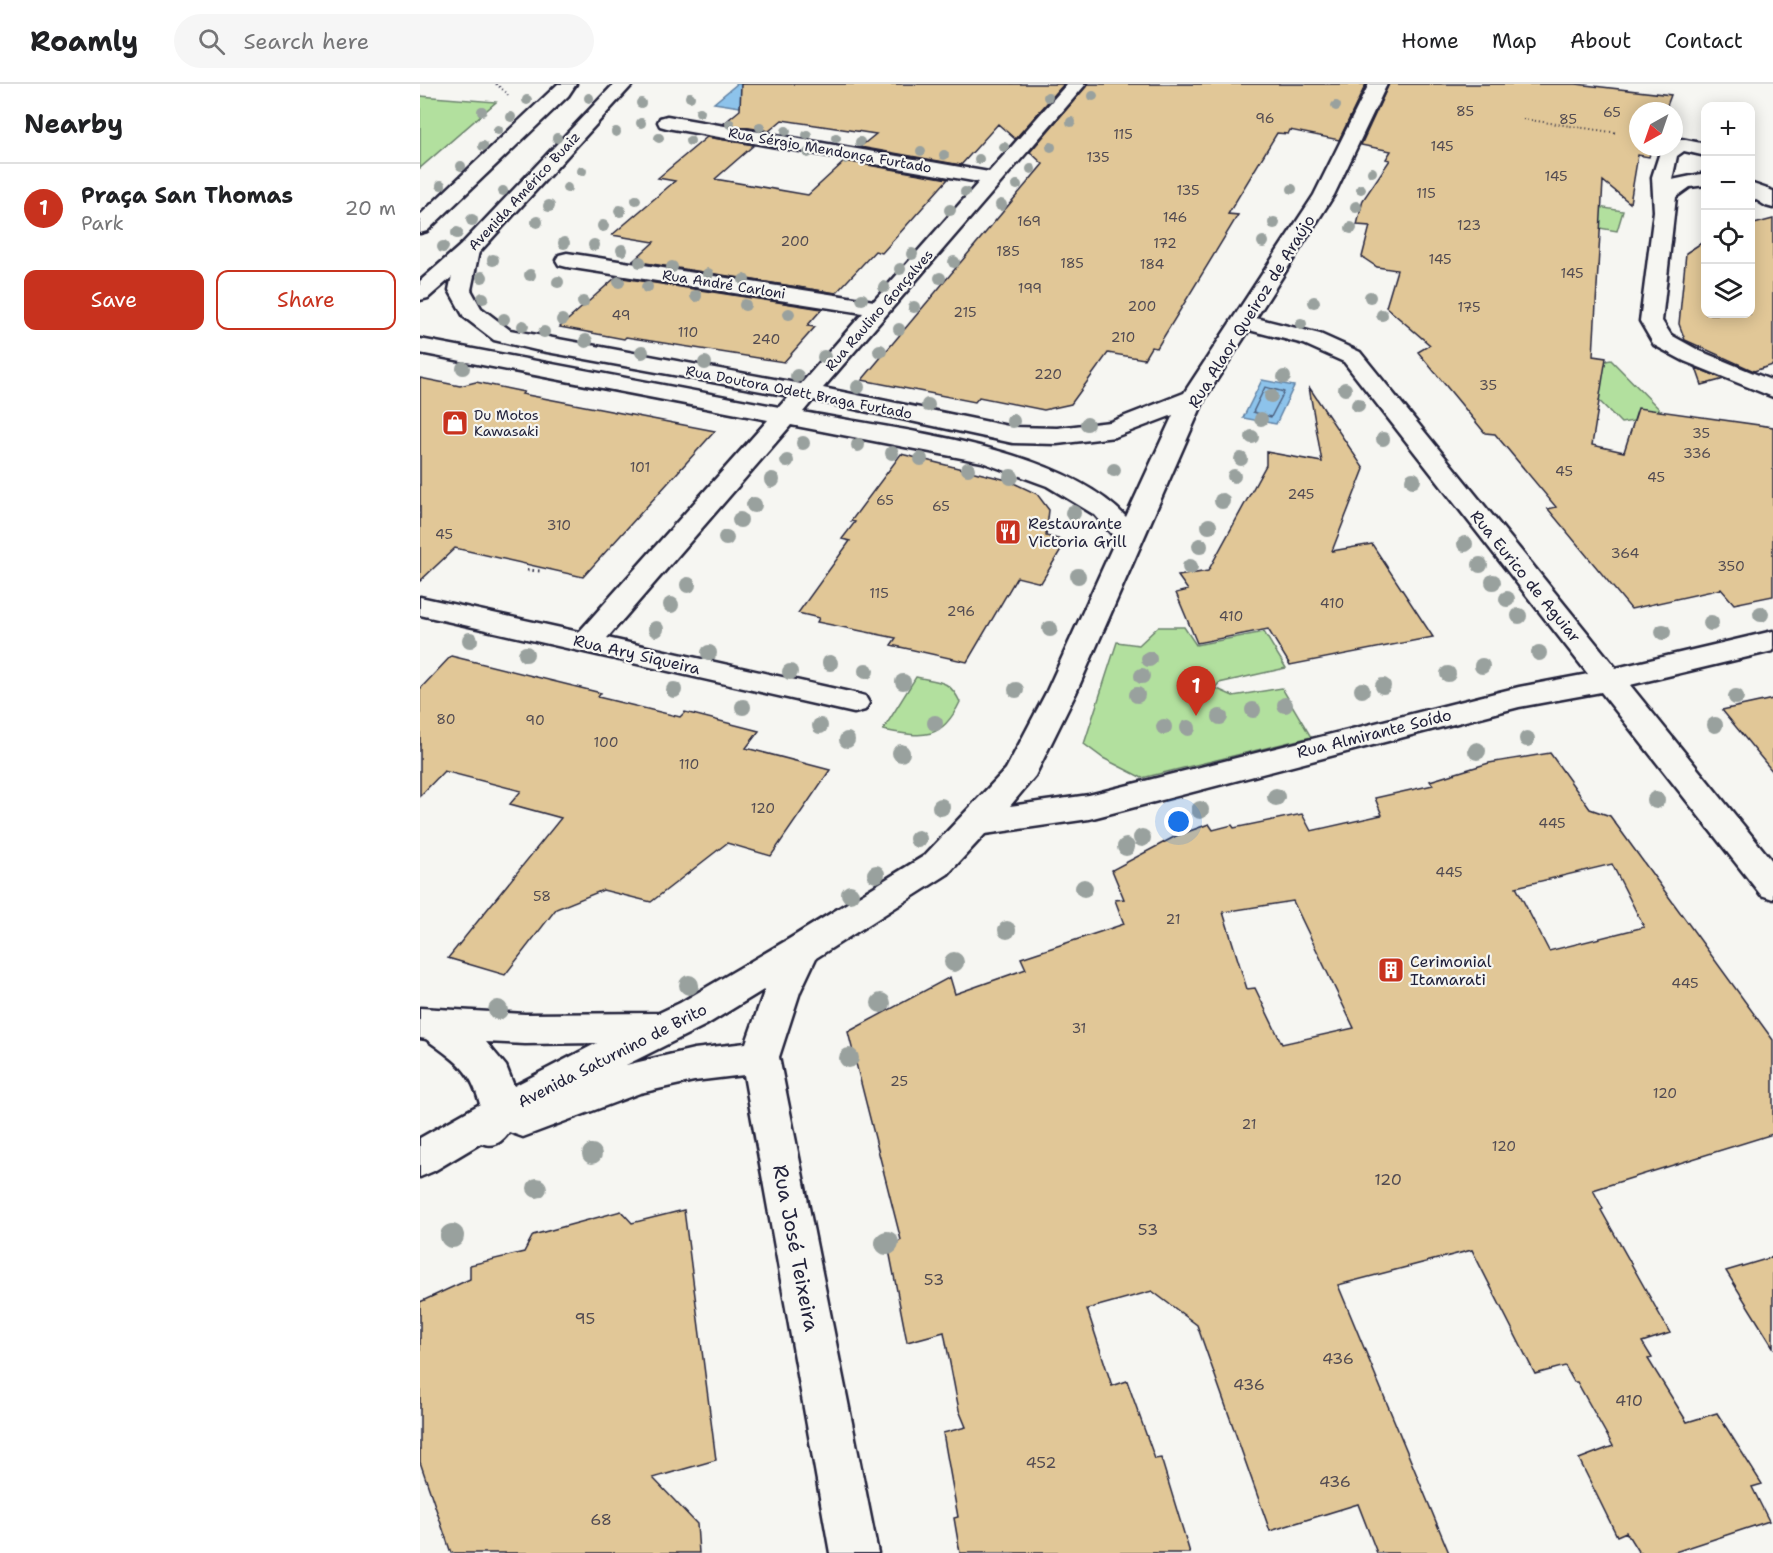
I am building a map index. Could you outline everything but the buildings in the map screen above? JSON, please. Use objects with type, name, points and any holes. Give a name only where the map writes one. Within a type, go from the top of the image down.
[{"type":"street","name":"Avenida Américo Buaiz","points":[[420,293],[468,251],[624,84]]},
{"type":"street","name":"Rua Raulino Gonçalves","points":[[586,643],[1077,84]]},
{"type":"street","name":"Rua Alaor Queiroz de Araújo","points":[[802,949],[936,865],[1019,776],[1061,693],[1193,398],[1324,195],[1378,84]]},
{"type":"street","points":[[421,226],[560,87]]},
{"type":"street","points":[[1027,108],[1052,112]]},
{"type":"street","name":"Rua Sérgio Mendonça Furtado","points":[[667,122],[994,179]]},
{"type":"street","points":[[1664,209],[1662,177],[1668,153],[1681,146],[1701,149]]},
{"type":"street","points":[[1701,180],[1680,183],[1672,187],[1666,197],[1651,321],[1662,340],[1692,356],[1773,390]]},
{"type":"street","name":"Rua Doutora Odett Braga Furtado","points":[[468,251],[460,290],[472,312],[502,334],[536,343],[807,392],[1013,435],[1057,436],[1115,429],[1193,398]]},
{"type":"street","name":"Rua André Carloni","points":[[567,260],[880,309]]},
{"type":"street","name":"Rua Eurico de Aguiar","points":[[1242,321],[1312,339],[1352,357],[1773,886]]},
{"type":"street","name":"Rua Doutora Odett Braga Furtado","points":[[420,346],[988,455],[1056,480],[1104,509],[1130,537]]},
{"type":"street","name":"Rua Ary Siqueira","points":[[420,606],[854,703]]},
{"type":"street","name":"Rua Almirante Soído","points":[[975,824],[1089,807],[1519,697],[1609,680],[1773,641]]},
{"type":"street","name":"Avenida Saturnino de Brito","points":[[420,1160],[494,1122],[664,1027],[693,1014],[802,949]]},
{"type":"street","name":"Rua José Teixeira","points":[[802,949],[782,992],[760,1057],[854,1553]]},
{"type":"street","points":[[428,1024],[525,1029],[664,1027]]},
{"type":"street","points":[[428,1024],[476,1056],[492,1077],[494,1122]]},
{"type":"street","name":"Avenida Saturnino de Brito","points":[[494,1122],[637,1077],[694,1065],[760,1057]]},
{"type":"path","points":[[1523,118],[1618,133]]},
{"type":"path","points":[[527,570],[540,571]]},
{"type":"green space","points":[[420,96],[496,102],[420,168]]},
{"type":"green space","points":[[1519,194],[1623,211],[1617,231],[1510,213]]},
{"type":"green space","points":[[1611,360],[1666,416],[1621,423],[1567,368]]},
{"type":"green space","points":[[1158,627],[1184,627],[1196,645],[1264,632],[1286,668],[1219,683],[1215,688],[1233,696],[1282,688],[1311,737],[1142,778],[1103,758],[1084,744],[1117,642],[1139,645]]},
{"type":"green space","points":[[916,677],[937,681],[952,689],[960,702],[953,715],[938,730],[929,734],[919,735],[883,730]]},
{"type":"water","points":[[737,84],[746,84],[780,113],[714,103]]},
{"type":"water","points":[[1262,380],[1294,386],[1276,424],[1243,418]]},
{"type":"place","name":"Du Motos Kawasaki","points":[[455,423]]},
{"type":"place","name":"Restaurante Victoria Grill","points":[[1008,532]]},
{"type":"place","name":"Praça San Thomas","points":[[1196,716]]},
{"type":"place","name":"Cerimonial Itamarati","points":[[1391,970]]}]
